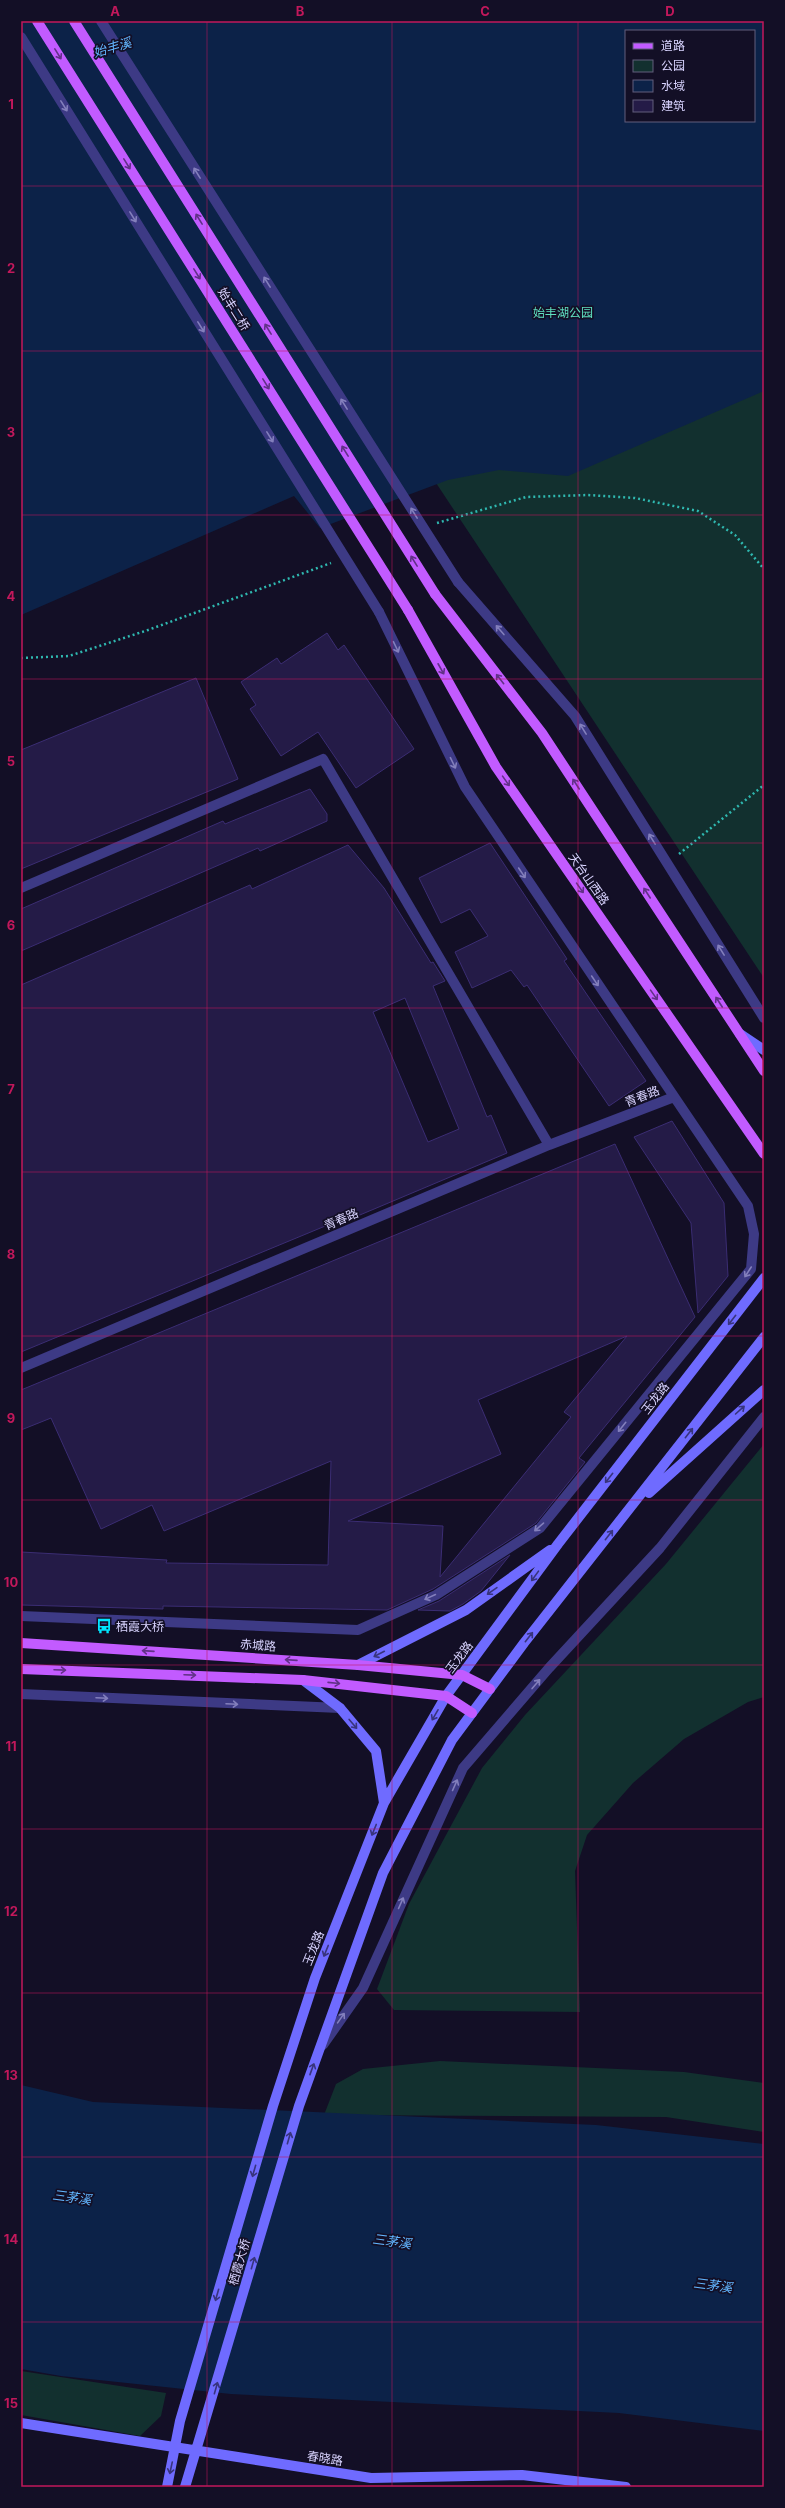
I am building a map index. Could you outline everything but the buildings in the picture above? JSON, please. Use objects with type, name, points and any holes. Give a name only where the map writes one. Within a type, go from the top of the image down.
[{"type":"main road","name":"始丰二桥","points":[[37,21],[408,610]]},
{"type":"main road","name":"始丰二桥","points":[[74,21],[434,594],[542,733],[740,1034]]},
{"type":"main road","name":"天台山西路","points":[[408,610],[496,767],[764,1154]]},
{"type":"main road","points":[[740,1034],[764,1050]]},
{"type":"main road","points":[[740,1034],[764,1072]]},
{"type":"main road","name":"玉龙路","points":[[273,2106],[315,1978],[384,1803],[446,1696],[558,1544],[764,1278]]},
{"type":"main road","points":[[319,2050],[383,1873],[452,1740],[764,1337]]},
{"type":"main road","points":[[628,1512],[764,1390]]},
{"type":"main road","points":[[358,1665],[466,1610],[558,1544]]},
{"type":"main road","name":"赤城路","points":[[21,1643],[358,1665],[462,1675],[490,1689]]},
{"type":"main road","points":[[21,1669],[303,1680],[446,1696],[472,1713]]},
{"type":"main road","points":[[303,1680],[340,1708],[376,1751],[384,1803]]},
{"type":"main road","name":"栖霞大桥","points":[[186,2487],[298,2106],[319,2050]]},
{"type":"main road","name":"栖霞大桥","points":[[167,2487],[180,2421],[273,2106]]},
{"type":"main road","name":"春晓路","points":[[21,2423],[371,2478],[522,2475],[626,2487]]},
{"type":"lane","points":[[101,21],[458,582],[575,716],[764,1018]]},
{"type":"lane","points":[[21,38],[379,612],[465,787],[748,1206],[754,1234],[751,1269],[540,1528],[436,1595],[358,1630],[21,1616]]},
{"type":"lane","points":[[21,888],[323,759],[549,1145]]},
{"type":"lane","name":"青春路","points":[[21,1368],[549,1145],[674,1097]]},
{"type":"lane","points":[[319,2050],[363,1988],[463,1768],[549,1668],[660,1548],[764,1417]]},
{"type":"lane","points":[[21,1694],[340,1708]]},
{"type":"path","points":[[667,864],[764,785]]},
{"type":"green space","name":"始丰湖公园","points":[[130,21],[764,21],[764,978]]},
{"type":"green space","points":[[764,1444],[764,1697],[748,1702],[684,1739],[633,1783],[587,1835],[575,1871],[580,2012],[394,2010],[377,1989],[409,1904],[482,1768],[525,1715],[666,1564]]},
{"type":"green space","points":[[440,2061],[684,2072],[764,2083],[764,2132],[666,2117],[324,2115],[336,2084],[363,2069]]},
{"type":"green space","points":[[21,2371],[166,2393],[161,2416],[140,2436],[21,2415]]},
{"type":"water","name":"始丰溪","points":[[21,21],[764,21],[764,391],[568,476],[499,470],[448,480],[320,528],[294,496],[21,615]]},
{"type":"water","name":"三茅溪","points":[[21,2085],[93,2102],[596,2125],[764,2144],[764,2431],[619,2413],[231,2394],[61,2376],[21,2369]]},
{"type":"place","name":"栖霞大桥","points":[[104,1626]]}]
